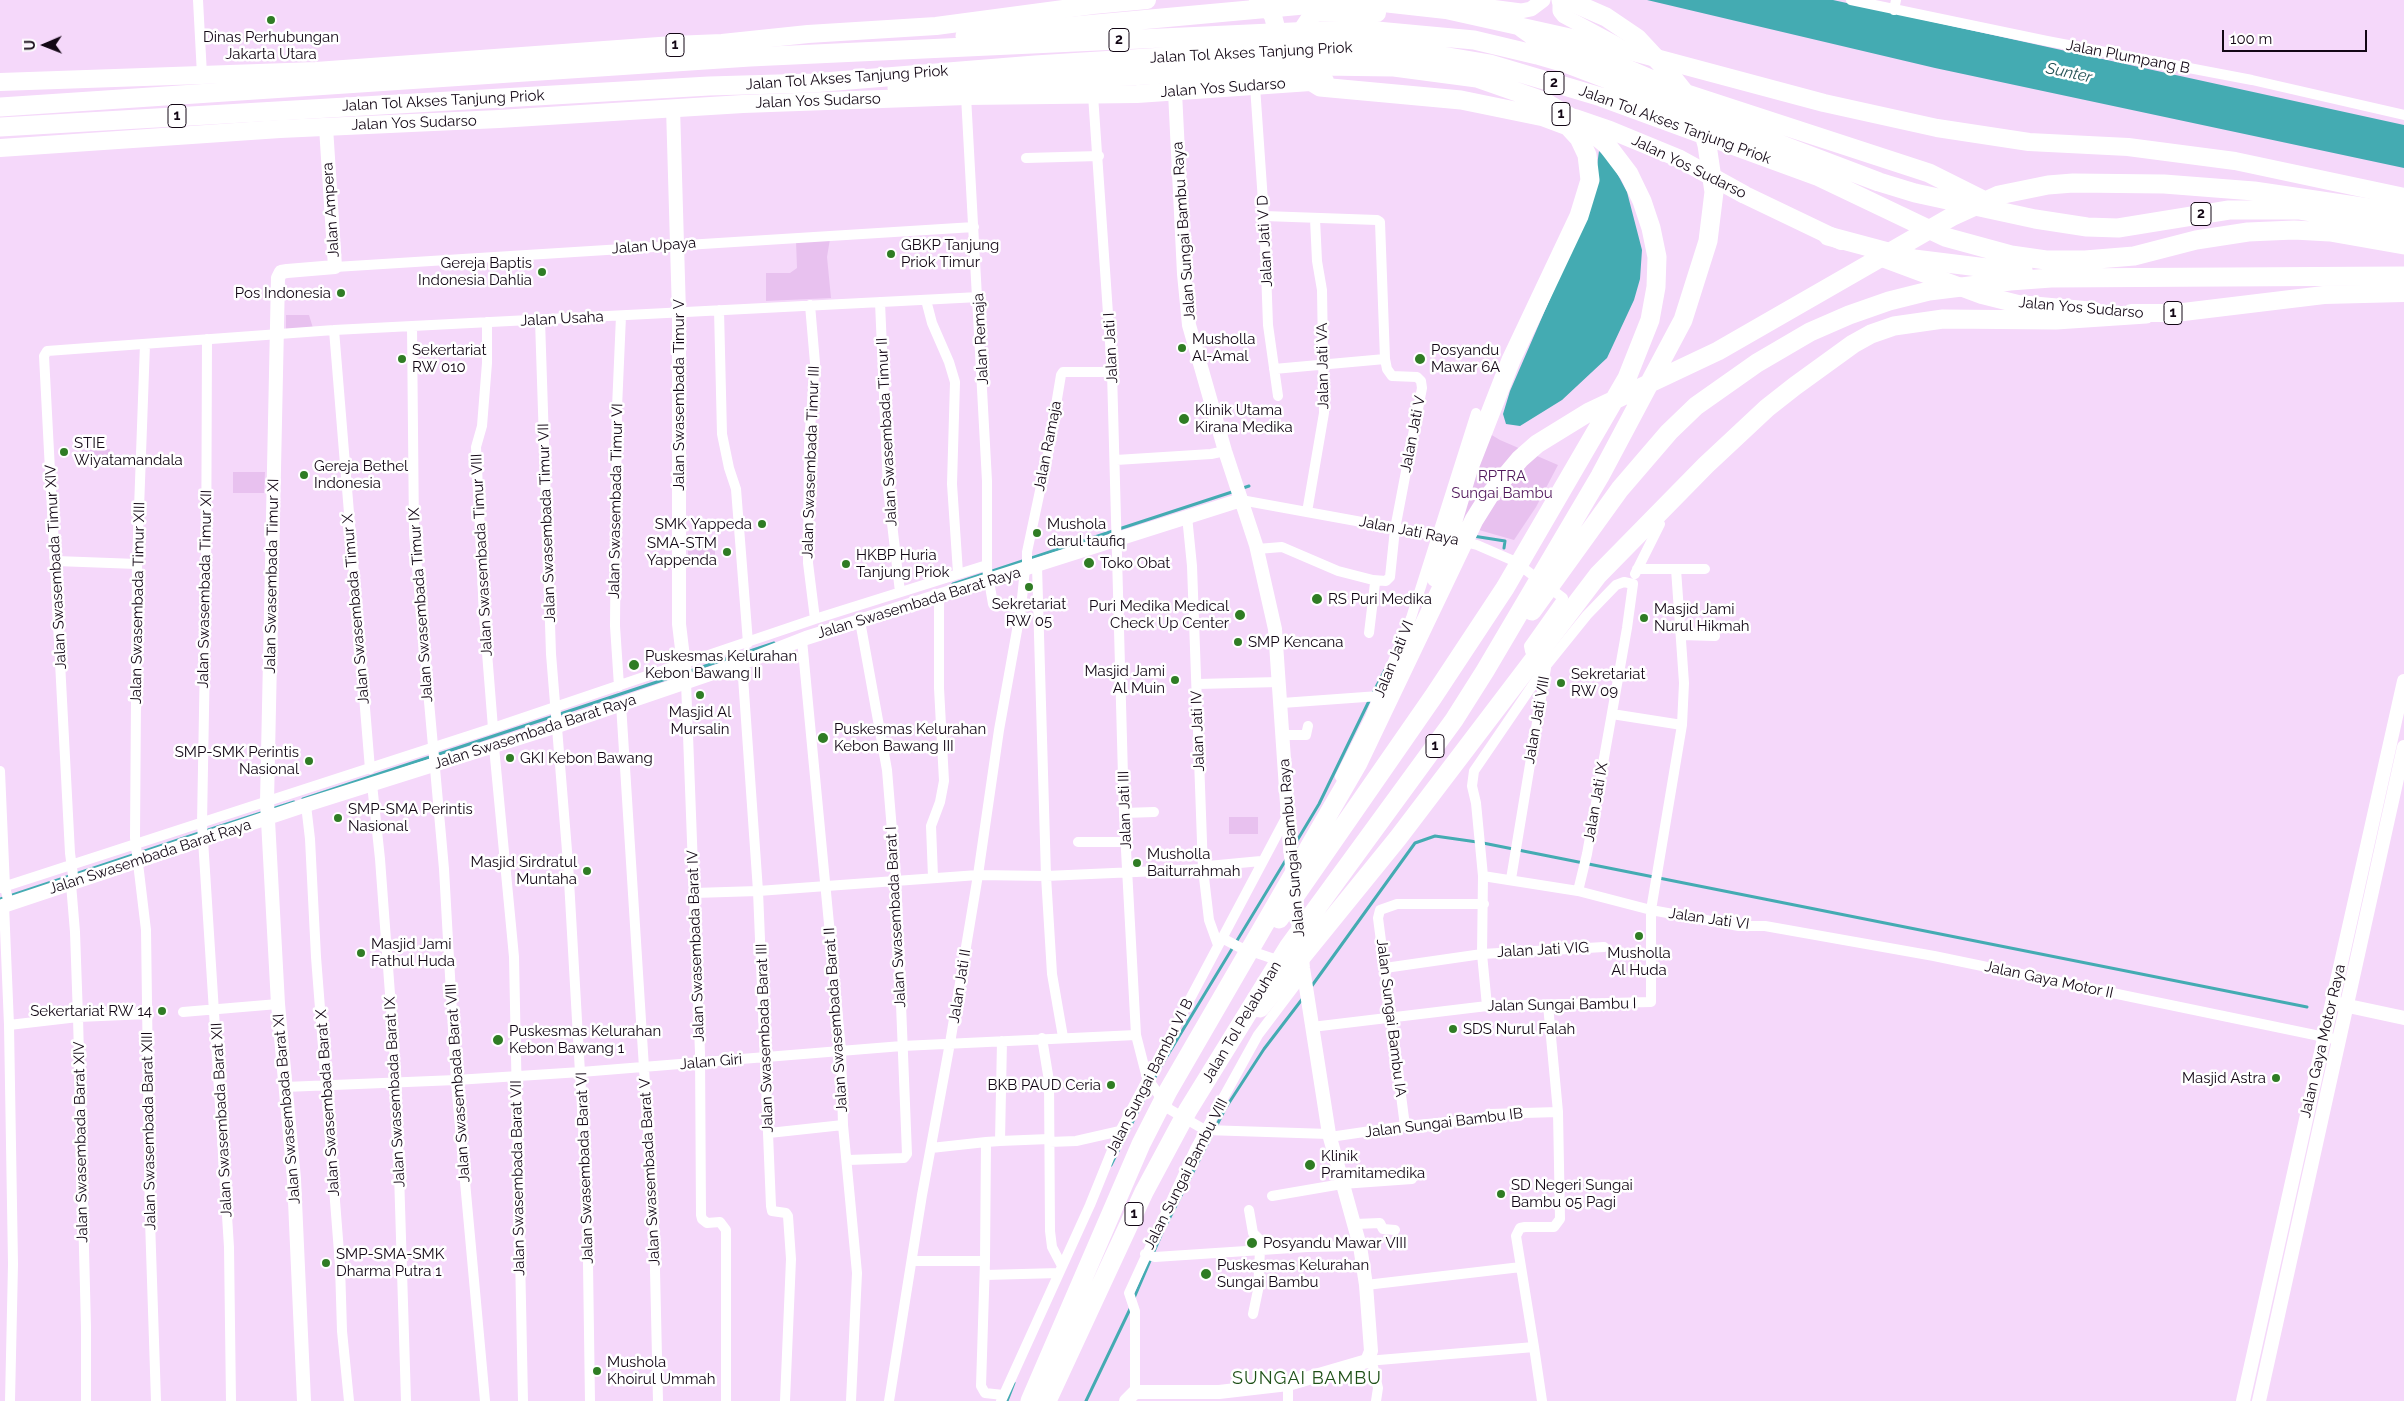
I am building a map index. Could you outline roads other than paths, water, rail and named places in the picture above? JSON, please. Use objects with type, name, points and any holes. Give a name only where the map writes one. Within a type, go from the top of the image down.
[{"type":"highway","points":[[1255,86],[1274,57],[1278,35],[1273,16],[1267,7],[1257,0]]},
{"type":"highway","points":[[852,53],[933,39],[1357,0],[1446,10],[1457,14],[1626,50],[1824,103],[1937,128],[2029,142],[2128,147],[2226,160],[2404,197]]},
{"type":"highway","points":[[1486,671],[1600,476],[1683,320],[1698,280],[1712,216],[1714,192],[1707,145],[1700,121],[1688,97],[1637,38],[1606,17],[1574,3],[1561,0]]},
{"type":"highway","name":"1","points":[[0,82],[316,71],[722,43],[808,34],[936,26],[1136,1]]},
{"type":"highway","points":[[1332,81],[1312,65],[1304,50],[1302,33],[1312,15],[1328,11],[1435,16],[1457,14]]},
{"type":"highway","points":[[1522,28],[1546,45],[1613,63],[1681,92],[1930,173],[2005,212]]},
{"type":"highway","name":"Jalan Tol Akses Tanjung Priok","points":[[0,107],[750,57],[1314,30],[1387,41],[1441,56],[1490,64],[1601,97],[1817,176],[1844,187],[1933,232],[1966,244],[2035,259],[2085,260],[2134,256],[2196,240],[2248,232],[2330,232],[2404,245]]},
{"type":"highway","name":"Jalan Tol Akses Tanjung Priok","points":[[0,127],[709,86],[820,86],[1035,65],[1323,47],[1387,41],[1474,40],[1568,64],[1880,182],[1926,195],[2005,212],[2060,223],[2118,228],[2229,210],[2300,210],[2404,227]]},
{"type":"highway","points":[[820,86],[854,91],[1320,66],[1394,67],[1477,78],[1544,101],[1580,122],[1607,145],[1629,174],[1642,201],[1651,228],[1657,257],[1656,287],[1650,320],[1627,378],[1505,588],[1433,697],[1273,928],[1230,994],[1219,1002]]},
{"type":"highway","name":"Jalan Yos Sudarso","points":[[0,148],[326,126],[499,119],[673,108],[966,96],[1175,92],[1332,81],[1460,92],[1588,122],[1678,158],[1745,195],[1828,236],[1982,295],[2018,304],[2060,309],[2146,314],[2230,307],[2324,295],[2404,293]]},
{"type":"highway","points":[[1312,82],[1320,87],[1475,103],[1544,117],[1568,126],[1582,144],[1588,166],[1590,180],[1579,216],[1511,360],[1468,470],[1438,571],[1431,608]]},
{"type":"highway","points":[[0,139],[344,114],[353,106]]},
{"type":"highway","points":[[1219,1002],[1358,763],[1474,520],[1489,496],[1520,459],[1537,444],[1589,412],[1667,376],[1754,332],[1979,203],[1999,195],[2048,185],[2110,182],[2254,191],[2404,213]]},
{"type":"highway","points":[[1828,236],[1900,256],[1988,268],[2050,270],[2085,260]]},
{"type":"highway","points":[[1486,671],[1554,583],[1620,489],[1696,406],[1756,363],[1810,332],[1849,315],[1929,290],[2010,281],[2100,278],[2404,276]]},
{"type":"highway","points":[[1236,1035],[1255,1016],[1359,889],[1598,575],[1672,498],[1742,431],[1794,386],[1853,344],[1871,334],[1894,326],[1943,319],[2056,320],[2146,314]]},
{"type":"highway","name":"Jalan Tol Pelabuhan","points":[[1047,1401],[1144,1192],[1188,1110],[1236,1035],[1258,993],[1288,946],[1454,720],[1486,671]]},
{"type":"highway","name":"Jalan Tol Pelabuhan","points":[[1030,1401],[1142,1144],[1168,1092],[1219,1002]]},
{"type":"main road","points":[[1438,0],[1521,11],[1532,9],[1543,0]]},
{"type":"main road","points":[[1561,0],[1560,11],[1564,16],[1626,50]]},
{"type":"street","points":[[198,0],[202,75]]},
{"type":"street","name":"Jalan Plumpang B","points":[[1851,0],[1895,5],[2252,80],[2404,116]]},
{"type":"street","name":"Jalan Jati V D","points":[[1255,86],[1264,216],[1268,325],[1278,396]]},
{"type":"street","name":"Jalan Sungai Bambu Raya","points":[[1175,92],[1184,274],[1189,325],[1225,451],[1257,549],[1275,629],[1282,703],[1291,857],[1305,981],[1329,1136],[1360,1246],[1366,1286],[1371,1352],[1370,1362]]},
{"type":"street","name":"Jalan Jati I","points":[[1093,95],[1099,156],[1112,372],[1116,460],[1116,538]]},
{"type":"street","name":"Jalan Remaja","points":[[966,96],[979,297],[987,481],[988,572],[993,604],[1021,608]]},
{"type":"street","name":"Jalan Swasembada Timur V","points":[[673,108],[679,313],[679,624],[686,681]]},
{"type":"street","name":"Jalan Ampera","points":[[278,333],[279,275],[287,271],[335,267],[326,126]]},
{"type":"street","points":[[1026,158],[1099,156]]},
{"type":"street","points":[[1264,216],[1377,220],[1382,227],[1385,359],[1274,369]]},
{"type":"street","name":"Jalan Jati VA","points":[[1308,508],[1324,413],[1322,290],[1317,260],[1315,219]]},
{"type":"street","name":"Jalan Upaya","points":[[335,267],[974,227]]},
{"type":"street","name":"Jalan Usaha","points":[[145,344],[278,333],[979,297]]},
{"type":"street","points":[[926,300],[932,323],[949,362],[955,382],[952,484],[958,573]]},
{"type":"street","name":"Jalan Swasembada Timur II","points":[[880,302],[888,489],[900,592]]},
{"type":"street","name":"Jalan Swasembada Timur III","points":[[810,305],[815,363],[809,443],[808,563],[815,619]]},
{"type":"street","points":[[719,310],[722,434],[729,468],[736,489],[748,643]]},
{"type":"street","name":"Jalan Swasembada Timur VI","points":[[620,686],[614,626],[617,408],[621,316]]},
{"type":"street","name":"Jalan Swasembada Timur VII","points":[[540,320],[551,654],[557,725]]},
{"type":"street","name":"Jalan Swasembada Timur VIII","points":[[486,322],[487,363],[482,426],[476,447],[484,615],[493,728]]},
{"type":"street","name":"Jalan Swasembada Timur IX","points":[[412,326],[414,534],[434,763]]},
{"type":"street","name":"Jalan Swasembada Timur X","points":[[334,330],[370,769]]},
{"type":"street","name":"Jalan Swasembada Timur XI","points":[[267,809],[278,333]]},
{"type":"street","name":"Jalan Swasembada Timur XII","points":[[203,831],[207,339]]},
{"type":"street","name":"Jalan Swasembada Timur XIV","points":[[73,882],[45,352],[48,350],[145,344]]},
{"type":"street","name":"Jalan Swasembada Timur XIII","points":[[136,853],[137,564],[145,344]]},
{"type":"street","name":"Jalan Jati V","points":[[1385,359],[1389,374],[1392,376],[1417,377],[1422,388],[1396,526]]},
{"type":"street","name":"Jalan Ramaja","points":[[1029,567],[1027,552],[1062,373],[1112,372]]},
{"type":"street","name":"Jalan Jati VI","points":[[1291,857],[1324,809],[1411,618],[1458,464],[1476,413]]},
{"type":"street","points":[[1116,460],[1211,454],[1225,451]]},
{"type":"street","name":"Jalan Swasembada Barat Raya","points":[[5,905],[73,882],[136,853],[267,809],[306,805],[434,763],[494,747],[742,663],[802,640],[939,596],[988,572],[1029,567],[1187,516],[1239,494]]},
{"type":"street","name":"Jalan Jati Raya","points":[[1239,494],[1396,526],[1437,532],[1477,545],[1514,561],[1587,615]]},
{"type":"street","name":"Jalan Jati IV","points":[[1187,516],[1192,566],[1203,868],[1209,920],[1227,943]]},
{"type":"street","name":"Jalan Jati IX","points":[[1578,891],[1587,854],[1633,584],[1637,569],[1660,524]]},
{"type":"street","points":[[1257,549],[1282,547],[1338,571],[1373,580],[1386,581],[1390,577],[1396,526]]},
{"type":"street","name":"Jalan Jati III","points":[[1116,538],[1124,813],[1136,1035],[1151,1083]]},
{"type":"street","points":[[56,560],[137,564]]},
{"type":"street","points":[[1029,567],[1052,974],[1063,1037]]},
{"type":"street","name":"Jalan Jati II","points":[[889,1401],[978,874],[999,730],[1029,567]]},
{"type":"street","points":[[1637,569],[1705,569]]},
{"type":"street","name":"Jalan Sungai Bambu I","points":[[1312,1027],[1487,1006],[1651,1002],[1651,910],[1654,883],[1682,725],[1684,683],[1676,569]]},
{"type":"street","points":[[267,809],[370,769],[684,665],[815,619],[958,573],[988,572]]},
{"type":"street","points":[[1370,633],[1375,582],[1373,580]]},
{"type":"street","name":"Jalan Jati VIII","points":[[1511,879],[1546,667],[1587,615],[1616,585],[1624,582],[1633,584]]},
{"type":"street","points":[[933,877],[931,826],[944,791],[939,596]]},
{"type":"street","points":[[1487,1006],[1482,954],[1483,876],[1480,834],[1472,786],[1474,770],[1546,667],[1530,651],[1529,646],[1563,598]]},
{"type":"street","name":"Jalan Swasembada Barat I","points":[[848,1160],[904,1158],[907,1154],[896,879],[887,770],[860,621]]},
{"type":"street","points":[[1681,635],[1715,636]]},
{"type":"street","name":"Jalan Swasembada Barat II","points":[[802,640],[841,1050],[844,1125],[857,1273],[851,1401]]},
{"type":"street","name":"Jalan Swasembada Barat III","points":[[742,663],[758,891],[772,1209],[776,1213],[786,1213],[788,1216],[791,1259],[786,1401]]},
{"type":"street","name":"Jalan Swasembada Barat IV","points":[[686,681],[700,1062],[702,1219],[707,1223],[720,1222],[726,1230],[726,1401]]},
{"type":"street","name":"Jalan Gaya Motor Raya","points":[[2243,1401],[2324,1037],[2402,701],[2404,681]]},
{"type":"street","points":[[1197,684],[1279,682]]},
{"type":"street","points":[[1282,703],[1374,696]]},
{"type":"street","name":"Jalan Swasembada Barat V","points":[[621,704],[654,1235],[658,1401]]},
{"type":"street","points":[[1612,714],[1682,725]]},
{"type":"street","name":"Jalan Swasembada Barat VI","points":[[557,725],[581,1072],[587,1194],[590,1401]]},
{"type":"street","points":[[1283,736],[1306,735],[1308,726]]},
{"type":"street","name":"Jalan Swasembada Barat VII","points":[[494,747],[514,957],[523,1401]]},
{"type":"street","name":"Jalan Gaya Motor Raya","points":[[2259,1401],[2404,747]]},
{"type":"street","name":"Jalan Swasembada Barat VIII","points":[[434,763],[444,869],[456,1080],[486,1401]]},
{"type":"street","points":[[0,771],[9,1025],[13,1303],[10,1401]]},
{"type":"street","name":"Jalan Swasembada Barat IX","points":[[372,784],[380,859],[396,1082],[406,1401]]},
{"type":"street","name":"Jalan Swasembada Barat X","points":[[306,805],[310,839],[315,947],[327,1085],[348,1401]]},
{"type":"street","name":"Jalan Swasembada Barat XI","points":[[267,809],[278,1004],[294,1179],[304,1401]]},
{"type":"street","points":[[1124,813],[1154,812]]},
{"type":"street","name":"Jalan Sungai Bambu VI B","points":[[1002,1398],[1090,1205],[1120,1131],[1151,1083],[1227,943],[1261,861],[1288,814]]},
{"type":"street","name":"Jalan Swasembada Barat XII","points":[[203,831],[229,1247],[232,1401]]},
{"type":"street","points":[[1078,842],[1126,842]]},
{"type":"street","points":[[4,888],[72,866],[136,853]]},
{"type":"street","name":"Jalan Swasembada Barat XIII","points":[[136,853],[146,930],[150,1220],[156,1401]]},
{"type":"street","points":[[694,892],[758,891],[978,874],[1046,876],[1203,868],[1261,861]]},
{"type":"street","name":"Jalan Jati VI","points":[[1483,876],[1578,891],[1651,910],[1739,926],[1758,926]]},
{"type":"street","name":"Jalan Swasembada Barat XIV","points":[[73,882],[86,1327],[86,1401]]},
{"type":"street","name":"Jalan Sungai Bambu IA","points":[[1405,1126],[1378,918],[1380,910],[1397,904],[1484,904]]},
{"type":"street","name":"Jalan Gaya Motor II","points":[[1758,926],[1934,956],[2339,1040]]},
{"type":"street","points":[[1227,943],[1305,981]]},
{"type":"street","name":"Jalan Jati VIG","points":[[1385,968],[1482,954],[1604,947]]},
{"type":"street","name":"Jalan Sungai Bambu VIII","points":[[1131,1397],[1135,1311],[1129,1294],[1149,1255],[1195,1149],[1258,1035],[1305,981]]},
{"type":"street","points":[[2332,1002],[2404,1018]]},
{"type":"street","points":[[183,1012],[278,1004]]},
{"type":"street","points":[[1542,1401],[1517,1233],[1525,1227],[1554,1227],[1560,1219],[1558,1112],[1548,1005]]},
{"type":"street","points":[[9,1025],[78,1017],[148,1014]]},
{"type":"street","name":"Jalan Giri","points":[[285,1087],[456,1080],[581,1072],[841,1050],[1042,1038],[1136,1035]]},
{"type":"street","points":[[985,1275],[1061,1269],[1052,1247],[1050,1231],[1049,1081],[1042,1038]]},
{"type":"street","points":[[1000,1141],[1002,1041]]},
{"type":"street","points":[[1151,1083],[1169,1108],[1207,1130]]},
{"type":"street","name":"Jalan Sungai Bambu IB","points":[[1207,1130],[1329,1136],[1405,1126],[1482,1119],[1490,1114],[1558,1112]]},
{"type":"street","points":[[769,1132],[844,1125]]},
{"type":"street","points":[[931,1148],[1000,1141],[1076,1141],[1120,1131]]},
{"type":"street","points":[[986,1142],[986,1261],[981,1386],[985,1393],[1002,1398]]},
{"type":"street","points":[[2298,1152],[2313,1155]]},
{"type":"street","points":[[1272,1196],[1342,1184],[1412,1179]]},
{"type":"street","points":[[1249,1210],[1253,1233],[1258,1238],[1260,1250],[1258,1290],[1253,1314]]},
{"type":"street","points":[[1355,1224],[1380,1223],[1383,1229],[1395,1230]]},
{"type":"street","points":[[1149,1255],[1360,1246]]},
{"type":"street","points":[[912,1261],[986,1261]]},
{"type":"street","points":[[1366,1286],[1521,1267]]},
{"type":"street","points":[[1131,1397],[1216,1396],[1288,1384],[1370,1362],[1534,1347]]},
{"type":"street","points":[[1370,1362],[1378,1388],[1376,1401]]},
{"type":"street","points":[[1288,1384],[1288,1401]]},
{"type":"water","name":"Sunter","points":[[1647,0],[1833,0],[2404,125],[2404,168],[1935,68]]},
{"type":"water","points":[[1599,151],[1611,162],[1627,192],[1642,250],[1640,279],[1634,300],[1607,358],[1562,400],[1520,426],[1506,424],[1503,414],[1510,391],[1592,202]]},
{"type":"waterway","points":[[1240,489],[1249,486]]},
{"type":"waterway","points":[[1119,529],[1235,491]]},
{"type":"waterway","points":[[953,584],[1113,531]]},
{"type":"waterway","points":[[1473,536],[1505,541],[1504,548]]},
{"type":"waterway","points":[[690,671],[774,643]]},
{"type":"waterway","points":[[1373,693],[1385,670]]},
{"type":"waterway","points":[[303,799],[681,674]]},
{"type":"waterway","points":[[1295,844],[1319,804],[1370,699]]},
{"type":"waterway","points":[[272,809],[294,802]]},
{"type":"waterway","points":[[205,831],[264,812]]},
{"type":"waterway","points":[[0,899],[199,833]]},
{"type":"waterway","points":[[1311,987],[1415,843],[1435,836],[1477,842]]},
{"type":"waterway","points":[[1483,843],[2307,1007]]},
{"type":"waterway","points":[[1111,1165],[1158,1071],[1287,858]]},
{"type":"waterway","points":[[1167,1223],[1225,1109],[1264,1049],[1303,998]]},
{"type":"waterway","points":[[1134,1298],[1162,1233]]},
{"type":"waterway","points":[[1086,1401],[1131,1307]]},
{"type":"waterway","points":[[1007,1401],[1014,1383]]},
{"type":"place","name":"Dinas Perhubungan Jakarta Utara","points":[[271,20]]},
{"type":"place","name":"GBKP Tanjung Priok Timur","points":[[891,254]]},
{"type":"place","name":"Gereja Baptis Indonesia Dahlia","points":[[542,272]]},
{"type":"place","name":"Pos Indonesia","points":[[341,293]]},
{"type":"place","name":"Musholla Al-Amal","points":[[1182,348]]},
{"type":"place","name":"Sekertariat RW 010","points":[[402,359]]},
{"type":"place","name":"Posyandu Mawar 6A","points":[[1420,359]]},
{"type":"place","name":"Klinik Utama Kirana Medika","points":[[1184,419]]},
{"type":"place","name":"STIE Wiyatamandala","points":[[64,452]]},
{"type":"place","name":"Gereja Bethel Indonesia","points":[[304,475]]},
{"type":"place","name":"SMK Yappeda","points":[[762,524]]},
{"type":"place","name":"Mushola darul taufiq","points":[[1037,533]]},
{"type":"place","name":"SMA-STM Yappenda","points":[[727,552]]},
{"type":"place","name":"Toko Obat","points":[[1089,563]]},
{"type":"place","name":"HKBP Huria Tanjung Priok","points":[[846,564]]},
{"type":"place","name":"Sekretariat RW 05","points":[[1029,587]]},
{"type":"place","name":"RS Puri Medika","points":[[1317,599]]},
{"type":"place","name":"Puri Medika Medical Check Up Center","points":[[1240,615]]},
{"type":"place","name":"Masjid Jami Nurul Hikmah","points":[[1644,618]]},
{"type":"place","name":"SMP Kencana","points":[[1238,642]]},
{"type":"place","name":"Puskesmas Kelurahan Kebon Bawang II","points":[[634,665]]},
{"type":"place","name":"Masjid Jami Al Muin","points":[[1175,680]]},
{"type":"place","name":"Sekretariat RW 09","points":[[1561,683]]},
{"type":"place","name":"Masjid Al Mursalin","points":[[700,695]]},
{"type":"place","name":"Puskesmas Kelurahan Kebon Bawang III","points":[[823,738]]},
{"type":"place","name":"GKI Kebon Bawang","points":[[510,758]]},
{"type":"place","name":"SMP-SMK Perintis Nasional","points":[[309,761]]},
{"type":"place","name":"SMP-SMA Perintis Nasional","points":[[338,818]]},
{"type":"place","name":"Musholla Baiturrahmah","points":[[1137,863]]},
{"type":"place","name":"Masjid Sirdratul Muntaha","points":[[587,871]]},
{"type":"place","name":"Musholla Al Huda","points":[[1639,936]]},
{"type":"place","name":"Masjid Jami Fathul Huda","points":[[361,953]]},
{"type":"place","name":"Sekertariat RW 14","points":[[162,1011]]},
{"type":"place","name":"SDS Nurul Falah","points":[[1453,1029]]},
{"type":"place","name":"Puskesmas Kelurahan Kebon Bawang 1","points":[[498,1040]]},
{"type":"place","name":"Masjid Astra","points":[[2276,1078]]},
{"type":"place","name":"BKB PAUD Ceria","points":[[1111,1085]]},
{"type":"place","name":"Klinik Pramitamedika","points":[[1310,1165]]},
{"type":"place","name":"SD Negeri Sungai Bambu 05 Pagi","points":[[1501,1194]]},
{"type":"place","name":"Posyandu Mawar VIII","points":[[1252,1243]]},
{"type":"place","name":"SMP-SMA-SMK Dharma Putra 1","points":[[326,1263]]},
{"type":"place","name":"Puskesmas Kelurahan Sungai Bambu","points":[[1206,1274]]},
{"type":"place","name":"Mushola Khoirul Ummah","points":[[597,1371]]},
{"type":"district","name":"SUNGAI BAMBU","points":[[1307,1379]]},
{"type":"park label","name":"RPTRA Sungai Bambu","points":[[1502,484]]}]
